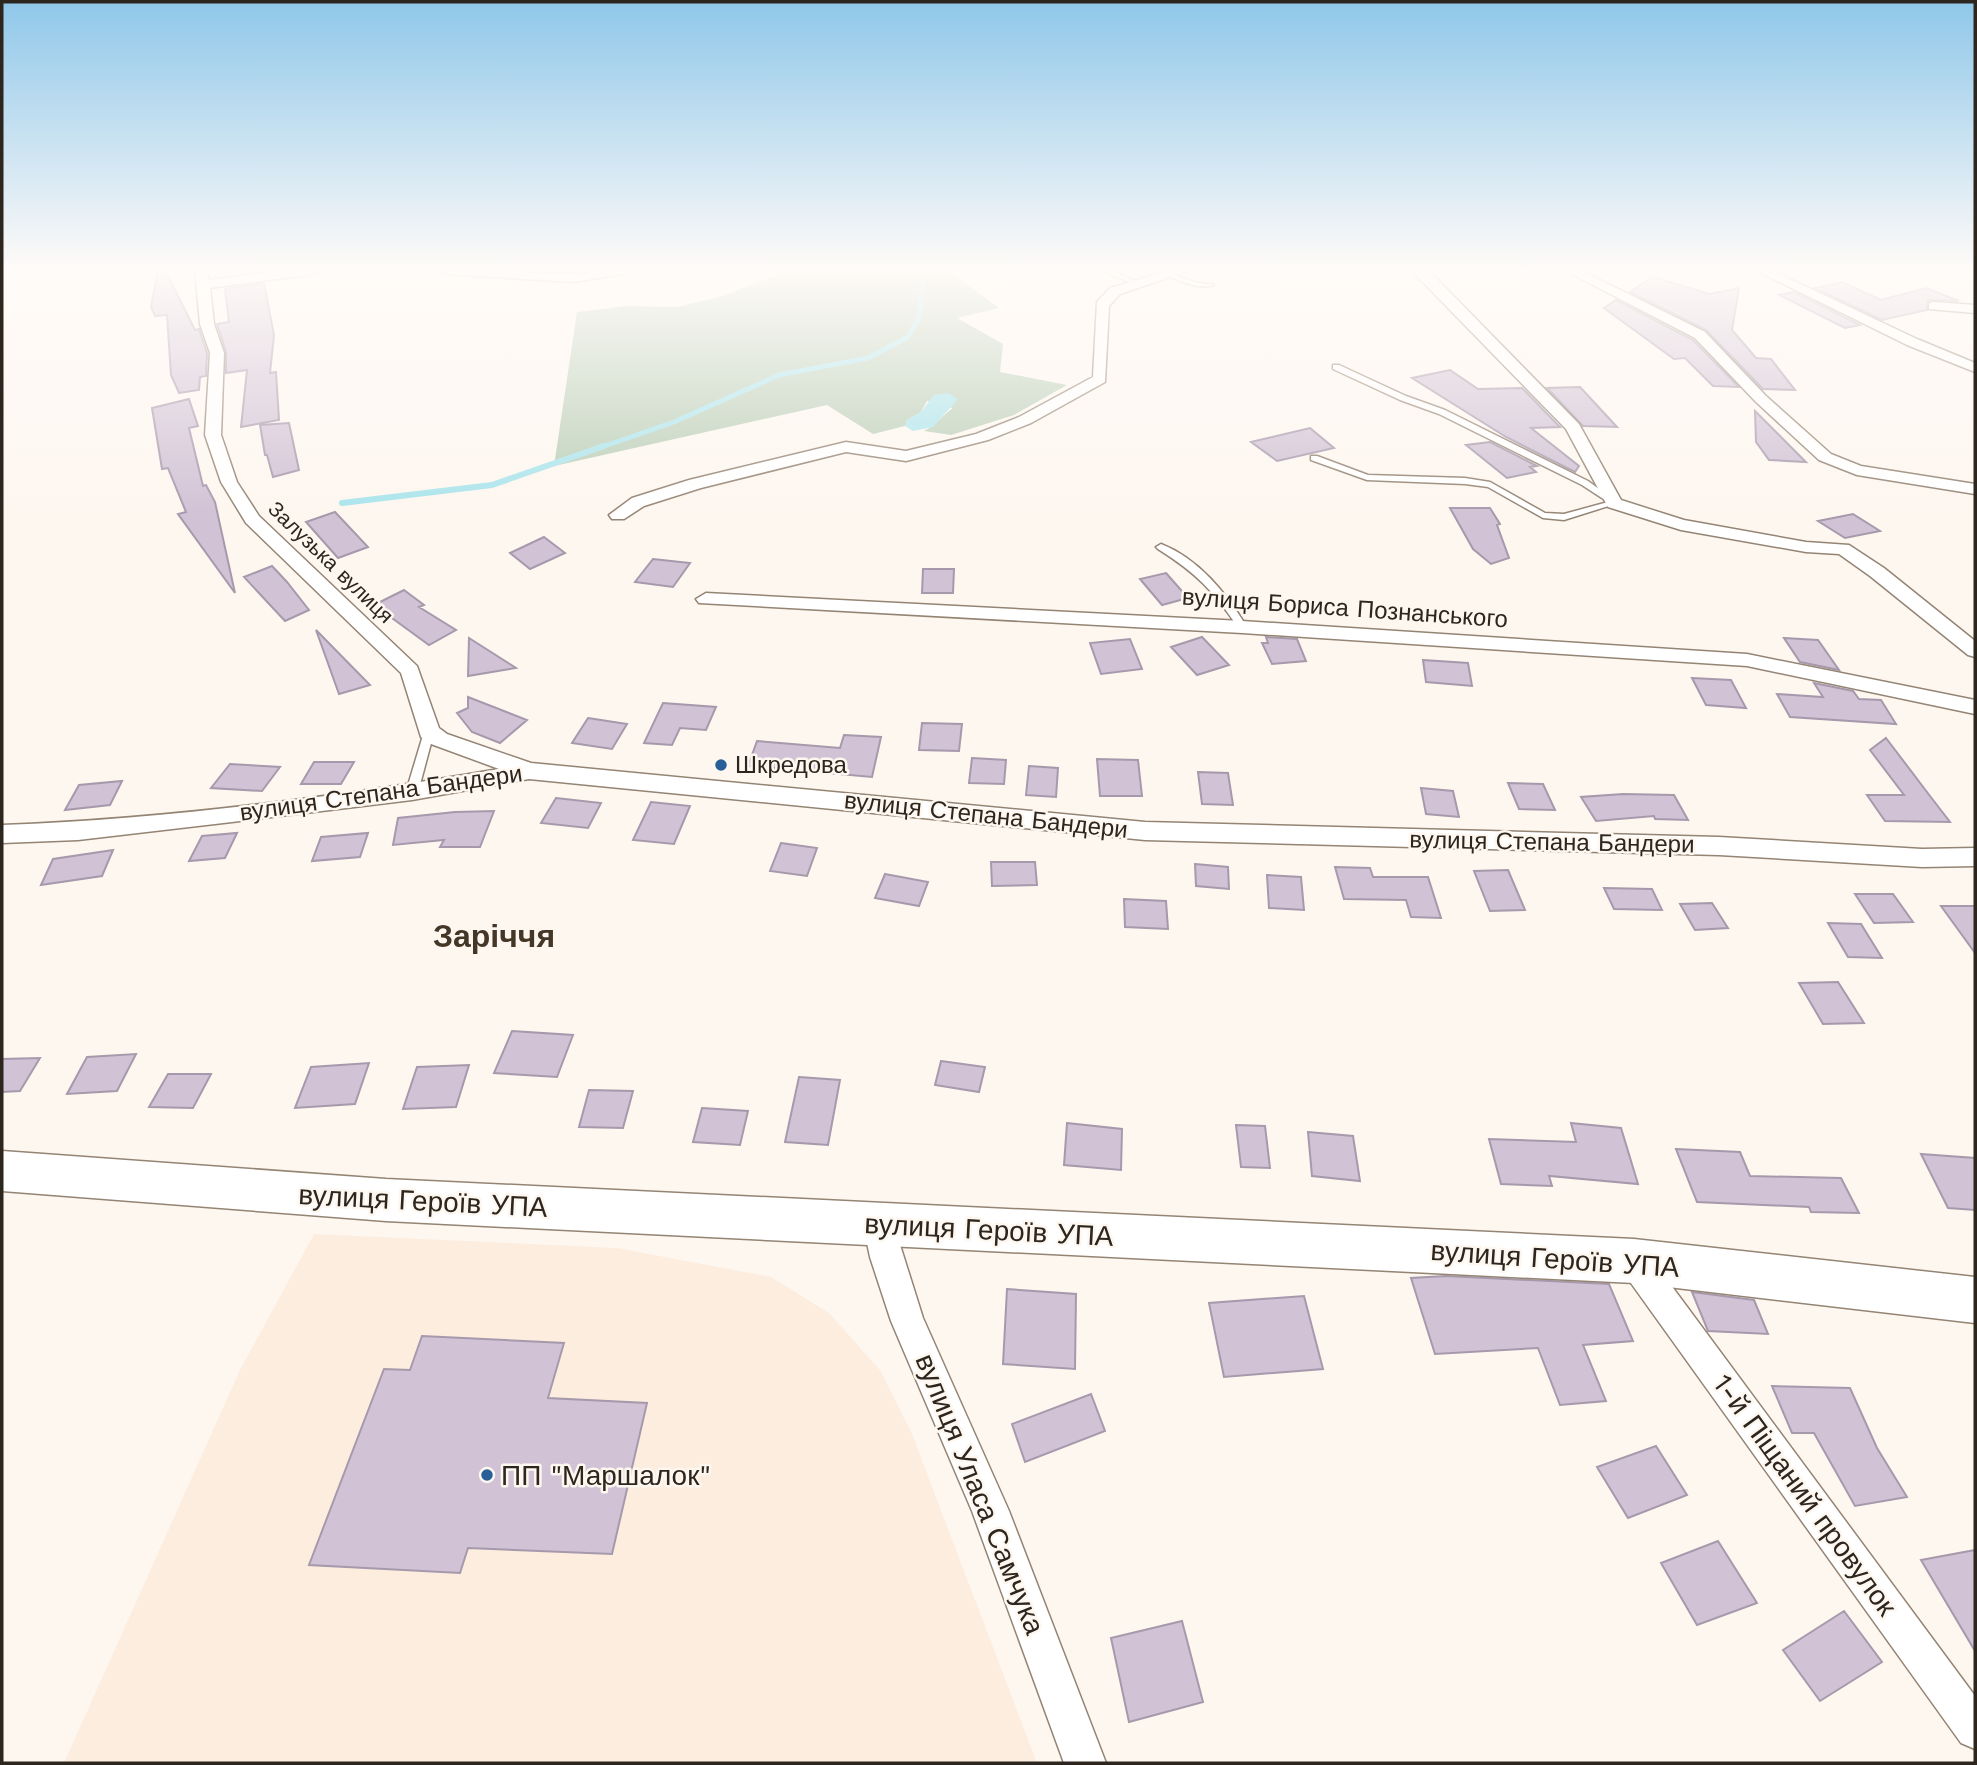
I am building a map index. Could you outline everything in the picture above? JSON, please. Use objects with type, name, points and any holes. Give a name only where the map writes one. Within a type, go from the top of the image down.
[{"type":"street","name":"Залузька вулиця","points":[[217,352],[213,435],[229,482],[253,519],[410,671],[429,732]]},
{"type":"street","points":[[618,515],[638,502],[695,484],[846,447],[906,456],[982,437],[1025,420],[1100,379],[1101,352]]},
{"type":"street","points":[[1500,352],[1573,427],[1615,503],[1681,526],[1781,544],[1843,549],[1877,572],[1975,651]]},
{"type":"street","points":[[1717,352],[1769,407],[1825,457],[1857,470],[1975,489]]},
{"type":"street","points":[[1937,352],[1975,368]]},
{"type":"street","name":"вулиця Бориса Познанського","points":[[706,599],[1242,627],[1747,660],[1975,707]]},
{"type":"street","points":[[429,732],[439,739],[529,771]]},
{"type":"street","name":"вулиця Степана Бандери","points":[[2,834],[104,828],[412,792],[529,771],[1145,831],[1719,846],[1922,858],[1975,857]]},
{"type":"street","name":"вулиця Героїв УПА","points":[[2,1171],[386,1200],[1634,1261],[1975,1300]]},
{"type":"street","name":"вулиця Уласа Самчука","points":[[878,1224],[884,1256],[901,1303],[977,1477],[1085,1763]]},
{"type":"street","name":"1-й Піщаний провулок","points":[[1634,1261],[1975,1729]]},
{"type":"lane","points":[[1336,367],[1403,398],[1442,412],[1585,483],[1615,503]]},
{"type":"lane","points":[[1314,458],[1367,477],[1465,481],[1490,485],[1543,515],[1564,517],[1615,503]]},
{"type":"lane","points":[[1161,547],[1200,572],[1226,599],[1242,627]]},
{"type":"lane","points":[[412,792],[429,732]]},
{"type":"shaded area","name":"ПП \"Маршалок\"","points":[[314,1234],[617,1248],[771,1277],[829,1313],[880,1370],[912,1434],[1037,1763],[64,1763],[240,1370]]},
{"type":"green space","points":[[571,352],[1002,352],[1000,372],[1067,385],[1014,415],[951,435],[924,431],[953,408],[927,401],[921,412],[907,420],[905,426],[873,434],[827,405],[554,466]]},
{"type":"water","points":[[948,393],[958,399],[933,427],[913,431],[905,426],[907,420],[921,412],[934,395]]},
{"type":"building","points":[[169,352],[207,352],[206,376],[200,377],[199,390],[179,393],[171,375]]},
{"type":"building","points":[[226,352],[272,352],[270,373],[276,372],[279,420],[241,427],[247,370],[226,373]]},
{"type":"building","points":[[1665,352],[1705,352],[1739,387],[1713,386],[1685,358],[1674,359]]},
{"type":"building","points":[[1728,352],[1751,352],[1756,358],[1771,359],[1795,390],[1763,389]]},
{"type":"building","points":[[1450,370],[1478,389],[1522,388],[1560,427],[1531,428],[1579,466],[1575,472],[1506,437],[1412,378]]},
{"type":"building","points":[[1580,387],[1617,427],[1583,426],[1547,388]]},
{"type":"building","points":[[189,399],[198,426],[189,428],[203,486],[206,485],[215,502],[235,593],[178,514],[186,512],[168,468],[162,469],[152,408]]},
{"type":"building","points":[[1755,411],[1806,462],[1769,460],[1756,442]]},
{"type":"building","points":[[289,423],[299,470],[273,477],[265,455],[260,425]]},
{"type":"building","points":[[1310,428],[1334,448],[1277,461],[1251,442]]},
{"type":"building","points":[[1490,442],[1537,466],[1530,467],[1536,472],[1507,478],[1466,445]]},
{"type":"building","points":[[1450,508],[1490,508],[1500,524],[1497,525],[1509,558],[1491,564],[1473,549]]},
{"type":"building","points":[[335,512],[368,547],[338,558],[306,522]]},
{"type":"building","points":[[1853,514],[1880,531],[1845,538],[1818,521]]},
{"type":"building","points":[[544,537],[565,553],[530,569],[510,553]]},
{"type":"building","points":[[653,559],[690,563],[673,587],[635,582]]},
{"type":"building","points":[[272,566],[309,610],[285,621],[244,577]]},
{"type":"building","points":[[923,569],[954,569],[953,593],[922,593]]},
{"type":"building","points":[[1166,573],[1188,598],[1162,605],[1140,579]]},
{"type":"building","points":[[404,590],[424,605],[419,607],[456,630],[429,645],[374,605]]},
{"type":"building","points":[[316,630],[370,685],[339,694]]},
{"type":"building","points":[[1202,637],[1229,665],[1197,675],[1171,647]]},
{"type":"building","points":[[1266,637],[1297,639],[1306,661],[1272,664],[1262,643],[1268,643]]},
{"type":"building","points":[[469,638],[516,668],[468,676]]},
{"type":"building","points":[[1784,638],[1818,640],[1839,670],[1800,662]]},
{"type":"building","points":[[1130,639],[1142,669],[1101,674],[1090,643]]},
{"type":"building","points":[[1423,660],[1468,663],[1472,686],[1426,682]]},
{"type":"building","points":[[1692,678],[1731,680],[1746,708],[1706,705]]},
{"type":"building","points":[[1814,683],[1853,691],[1859,699],[1881,700],[1896,724],[1790,717],[1777,694],[1823,697]]},
{"type":"building","points":[[468,697],[527,720],[500,743],[472,732],[457,713],[468,708]]},
{"type":"building","points":[[663,703],[716,707],[706,730],[680,728],[672,745],[644,743]]},
{"type":"building","points":[[588,718],[627,724],[612,749],[572,743]]},
{"type":"building","points":[[922,723],[962,724],[959,751],[919,750]]},
{"type":"building","points":[[844,735],[881,737],[872,777],[748,766],[757,741],[840,748]]},
{"type":"building","points":[[1886,738],[1950,822],[1885,821],[1867,795],[1904,795],[1870,750]]},
{"type":"building","points":[[972,758],[1006,760],[1004,784],[969,783]]},
{"type":"building","points":[[1097,759],[1138,760],[1142,796],[1100,796]]},
{"type":"building","points":[[314,762],[354,762],[341,784],[301,784]]},
{"type":"building","points":[[230,764],[280,767],[262,791],[211,788]]},
{"type":"building","points":[[1029,766],[1058,768],[1056,797],[1026,795]]},
{"type":"building","points":[[1198,772],[1228,773],[1233,805],[1202,804]]},
{"type":"building","points":[[122,781],[110,805],[65,810],[79,785]]},
{"type":"building","points":[[1508,783],[1543,784],[1555,810],[1519,809]]},
{"type":"building","points":[[1421,788],[1453,791],[1459,817],[1426,814]]},
{"type":"building","points":[[1674,795],[1688,820],[1655,819],[1654,816],[1596,821],[1581,797]]},
{"type":"building","points":[[556,798],[601,803],[588,828],[541,823]]},
{"type":"building","points":[[651,802],[690,806],[674,844],[633,840]]},
{"type":"building","points":[[494,811],[480,847],[440,847],[444,840],[393,845],[398,818]]},
{"type":"building","points":[[237,833],[225,858],[189,861],[202,836]]},
{"type":"building","points":[[368,833],[360,857],[312,861],[321,837]]},
{"type":"building","points":[[781,843],[817,848],[807,876],[770,871]]},
{"type":"building","points":[[113,850],[102,876],[41,885],[53,859]]},
{"type":"building","points":[[991,862],[1035,862],[1037,885],[992,886]]},
{"type":"building","points":[[1195,864],[1228,867],[1229,889],[1196,886]]},
{"type":"building","points":[[1335,867],[1370,868],[1373,877],[1428,877],[1441,918],[1411,917],[1406,900],[1344,899]]},
{"type":"building","points":[[1508,870],[1525,910],[1490,911],[1474,871]]},
{"type":"building","points":[[885,874],[928,882],[919,906],[875,898]]},
{"type":"building","points":[[1267,875],[1301,877],[1304,910],[1269,908]]},
{"type":"building","points":[[1604,888],[1652,889],[1662,910],[1614,909]]},
{"type":"building","points":[[1855,894],[1893,894],[1913,922],[1874,923]]},
{"type":"building","points":[[1124,899],[1166,901],[1168,929],[1125,927]]},
{"type":"building","points":[[1712,903],[1728,928],[1695,930],[1680,904]]},
{"type":"building","points":[[1941,906],[1975,906],[1975,953]]},
{"type":"building","points":[[1828,923],[1861,924],[1882,958],[1848,957]]},
{"type":"building","points":[[1838,982],[1864,1023],[1823,1024],[1799,983]]},
{"type":"building","points":[[512,1031],[573,1035],[557,1077],[494,1073]]},
{"type":"building","points":[[136,1054],[117,1091],[67,1094],[87,1057]]},
{"type":"building","points":[[40,1058],[20,1091],[2,1092],[2,1059]]},
{"type":"building","points":[[941,1061],[985,1067],[979,1092],[935,1085]]},
{"type":"building","points":[[369,1063],[355,1104],[295,1108],[311,1067]]},
{"type":"building","points":[[469,1065],[456,1107],[403,1109],[417,1067]]},
{"type":"building","points":[[168,1074],[211,1074],[193,1108],[149,1107]]},
{"type":"building","points":[[799,1077],[840,1080],[828,1145],[785,1142]]},
{"type":"building","points":[[589,1090],[633,1091],[623,1128],[579,1127]]},
{"type":"building","points":[[702,1108],[748,1111],[740,1145],[693,1142]]},
{"type":"building","points":[[1067,1123],[1122,1129],[1121,1170],[1064,1165]]},
{"type":"building","points":[[1571,1123],[1621,1128],[1638,1184],[1549,1176],[1552,1186],[1501,1184],[1489,1139],[1576,1142]]},
{"type":"building","points":[[1236,1125],[1265,1126],[1270,1168],[1241,1167]]},
{"type":"building","points":[[1308,1132],[1353,1136],[1360,1181],[1312,1176]]},
{"type":"building","points":[[1676,1149],[1740,1152],[1750,1176],[1841,1178],[1859,1213],[1811,1212],[1809,1207],[1697,1202]]},
{"type":"building","points":[[1921,1154],[1975,1158],[1975,1210],[1948,1208]]},
{"type":"building","points":[[1446,1276],[1609,1284],[1633,1341],[1583,1345],[1606,1401],[1560,1405],[1538,1348],[1435,1354],[1411,1278]]},
{"type":"building","points":[[1007,1289],[1076,1294],[1075,1369],[1003,1364]]},
{"type":"building","points":[[1692,1292],[1754,1300],[1768,1334],[1708,1331]]},
{"type":"building","points":[[1304,1296],[1323,1369],[1224,1377],[1209,1303]]},
{"type":"building","name":"ПП \"Маршалок\"","points":[[422,1336],[564,1343],[548,1398],[647,1403],[612,1554],[468,1548],[460,1573],[309,1565],[384,1369],[410,1370]]},
{"type":"building","points":[[1772,1386],[1850,1388],[1877,1448],[1907,1497],[1855,1506],[1814,1433],[1792,1433]]},
{"type":"building","points":[[1091,1394],[1105,1431],[1025,1462],[1012,1424]]},
{"type":"building","points":[[1656,1446],[1687,1495],[1628,1518],[1597,1467]]},
{"type":"building","points":[[1718,1541],[1757,1603],[1697,1625],[1661,1563]]},
{"type":"building","points":[[1975,1550],[1975,1651],[1921,1560]]},
{"type":"building","points":[[1844,1611],[1882,1662],[1820,1701],[1783,1650]]},
{"type":"building","points":[[1182,1621],[1203,1702],[1129,1722],[1111,1638]]},
{"type":"waterway","points":[[599,448],[674,422],[779,375],[868,358],[879,352]]},
{"type":"waterway","points":[[342,503],[492,485],[604,446]]},
{"type":"place","name":"Шкредова","points":[[721,765]]},
{"type":"place","name":"ПП \"Маршалок\"","points":[[487,1475]]},
{"type":"district","name":"Заріччя","points":[[494,936]]}]
